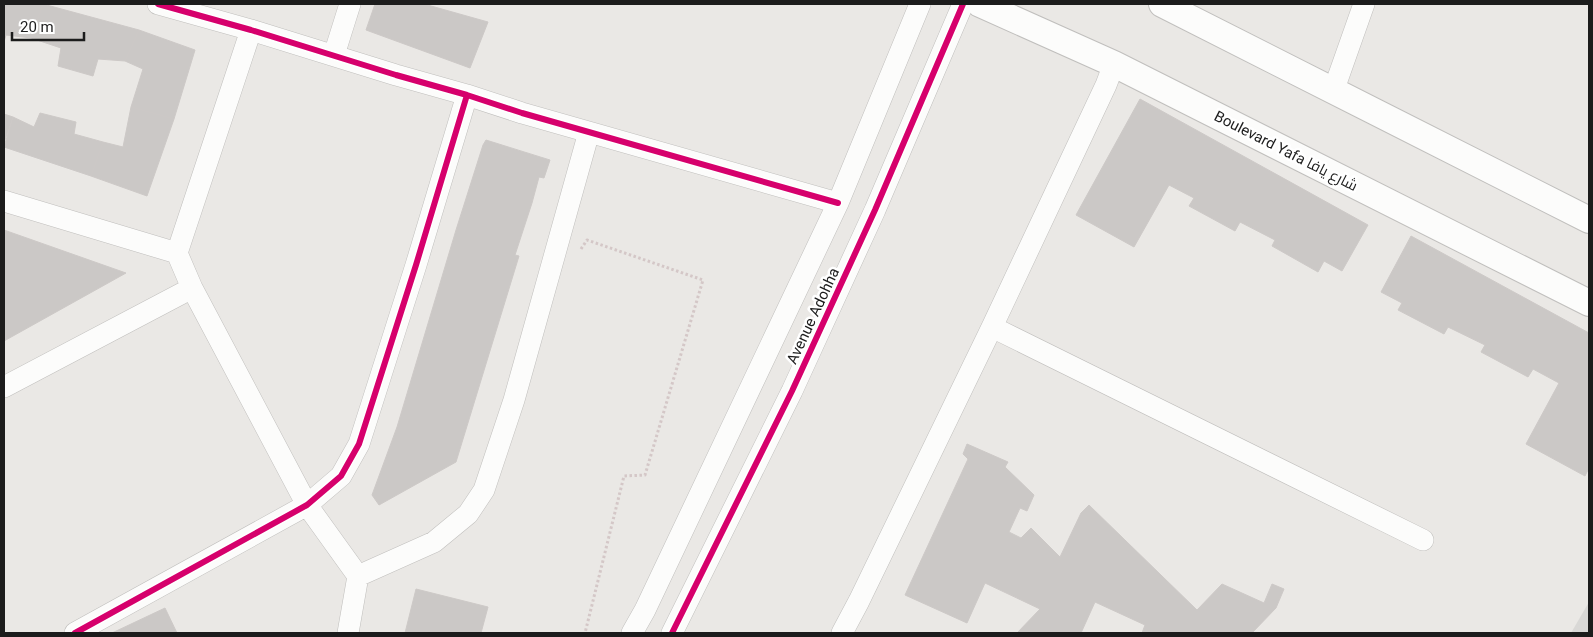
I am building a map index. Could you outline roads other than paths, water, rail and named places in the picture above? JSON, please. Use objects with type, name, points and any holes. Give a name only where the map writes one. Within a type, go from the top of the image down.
[{"type":"street","points":[[158,4],[251,30],[396,76],[522,113],[838,203]]},
{"type":"street","points":[[334,55],[350,4]]},
{"type":"street","points":[[632,633],[654,593],[838,203],[920,4]]},
{"type":"street","name":"Avenue Adohha","points":[[672,633],[792,391],[875,210],[962,4]]},
{"type":"street","name":"Boulevard Yafa شارع يافا","points":[[980,4],[1114,64],[1589,303]]},
{"type":"street","points":[[1162,4],[1334,89],[1589,220]]},
{"type":"street","points":[[1334,89],[1364,4]]},
{"type":"street","points":[[251,30],[177,253],[192,288],[307,505],[358,576],[348,633]]},
{"type":"street","points":[[842,633],[859,602],[992,327],[1102,94],[1114,64]]},
{"type":"street","points":[[76,633],[307,505],[341,476],[359,444],[416,265],[466,95]]},
{"type":"street","points":[[358,576],[434,542],[468,514],[484,490],[514,400],[589,132]]},
{"type":"street","points":[[4,201],[177,253]]},
{"type":"street","points":[[4,387],[192,288]]},
{"type":"street","points":[[992,327],[1423,540]]}]
